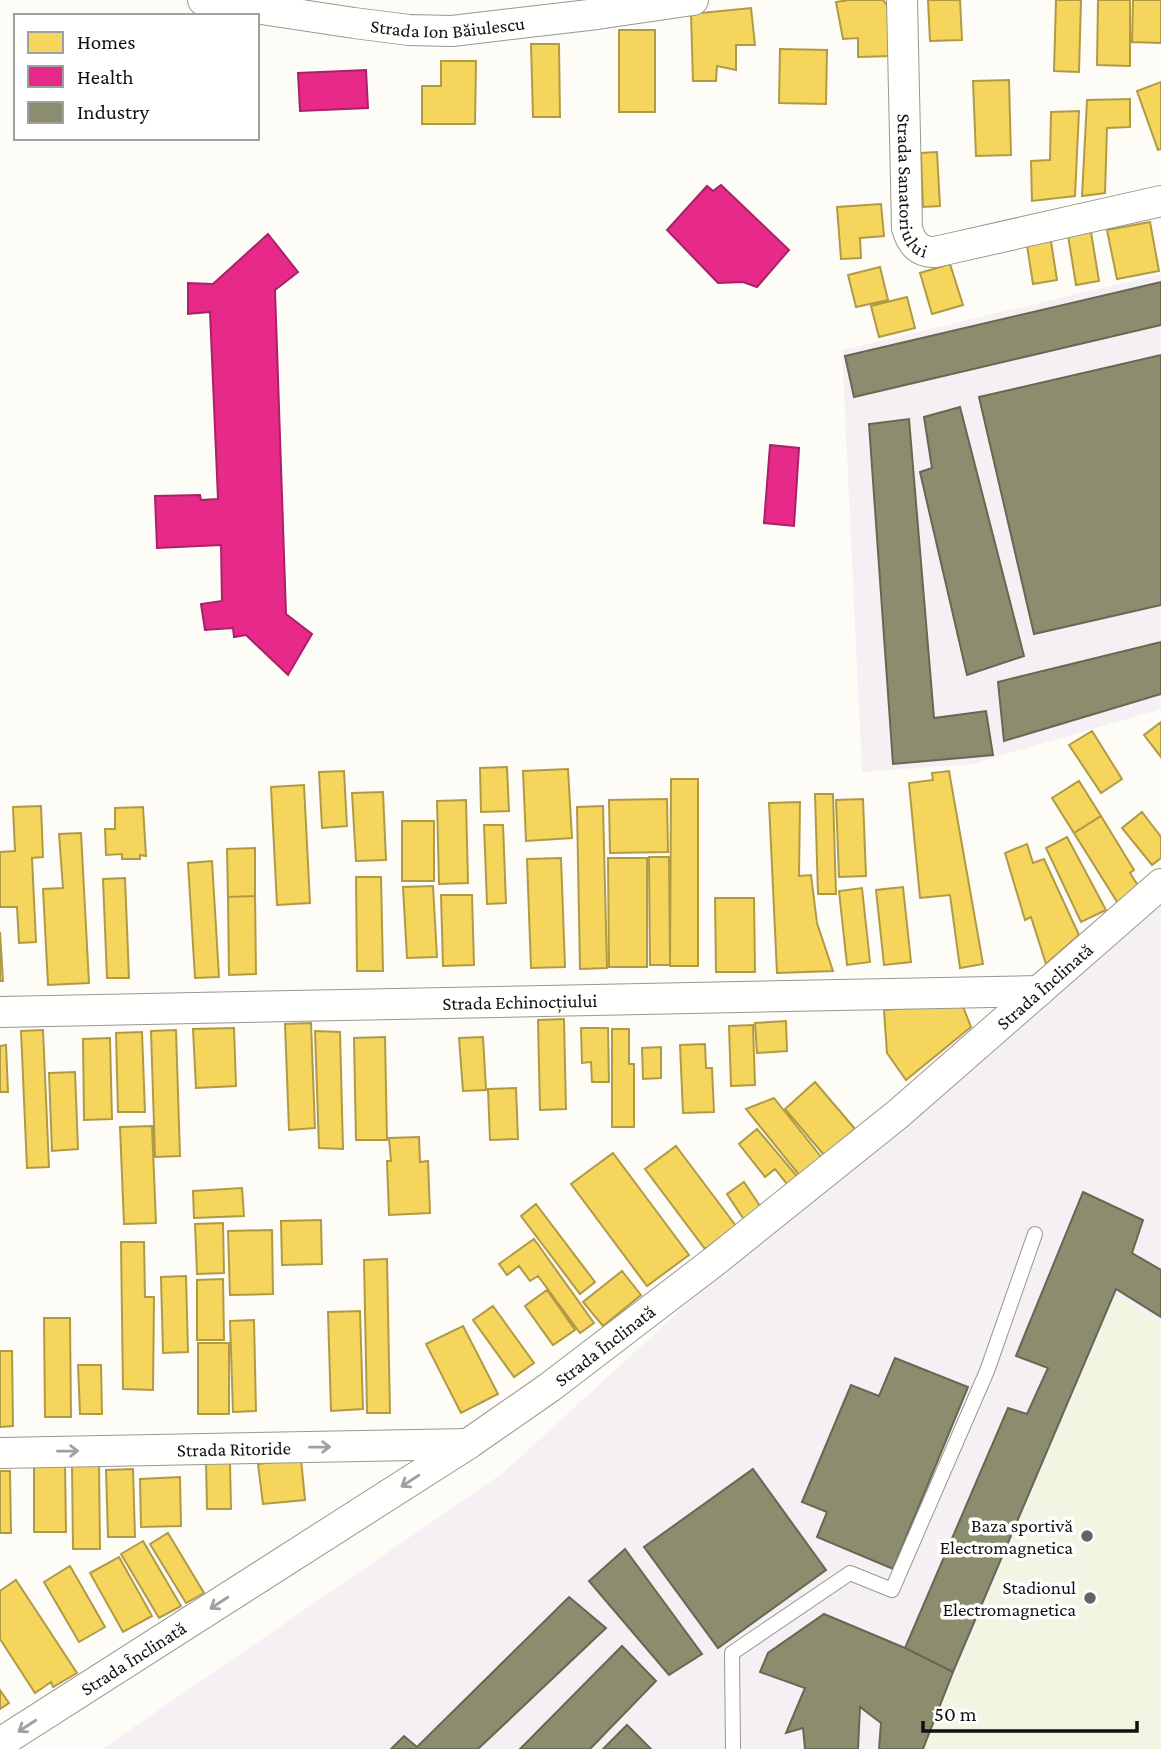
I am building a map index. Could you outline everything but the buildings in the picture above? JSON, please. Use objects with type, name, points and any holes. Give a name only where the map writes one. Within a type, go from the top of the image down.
[{"type":"street","name":"Strada Ion Băiulescu","points":[[203,0],[297,7],[409,30],[452,31],[597,7],[693,0]]},
{"type":"street","name":"Strada Sanatoriului","points":[[902,0],[907,228],[910,240],[919,249],[935,252],[1161,201]]},
{"type":"street","name":"Strada Înclinată","points":[[0,1743],[468,1444],[550,1387],[716,1260],[898,1114],[1161,884]]},
{"type":"street","name":"Strada Echinocțiului","points":[[0,1012],[1039,991]]},
{"type":"street","name":"Strada Ritoride","points":[[0,1452],[468,1444]]},
{"type":"lane","points":[[733,1749],[732,1653],[850,1573],[892,1590],[987,1371],[1035,1234]]},
{"type":"shaded area","points":[[1161,274],[1161,709],[972,764],[862,772],[842,350]]},
{"type":"shaded area","points":[[1161,868],[1161,1324],[1116,1296],[923,1749],[102,1749],[503,1473]]},
{"type":"green space","name":"Baza sportivă Electromagnetica","points":[[1116,1296],[1161,1324],[1161,1749],[923,1749]]},
{"type":"place","name":"Baza sportivă Electromagnetica","points":[[1087,1536]]},
{"type":"place","name":"Stadionul Electromagnetica","points":[[1090,1598]]}]
